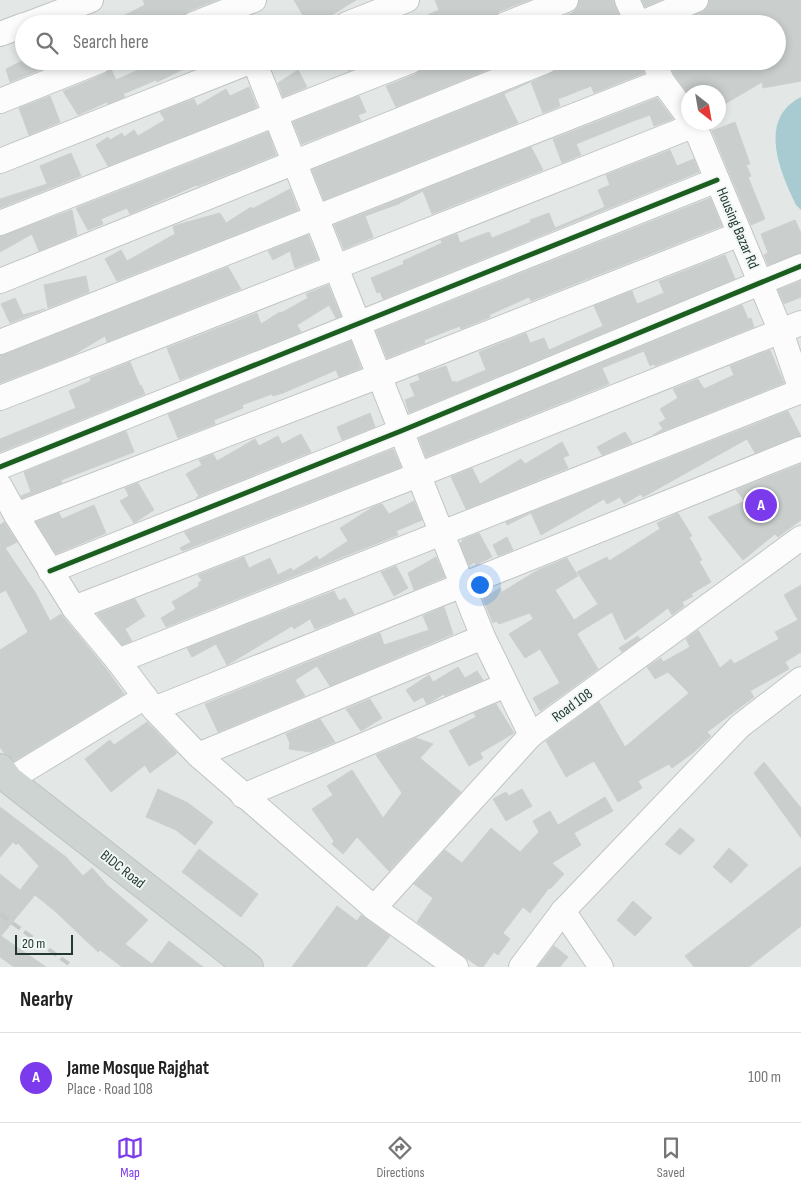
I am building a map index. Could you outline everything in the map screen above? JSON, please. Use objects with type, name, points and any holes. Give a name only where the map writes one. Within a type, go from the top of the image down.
[{"type":"main road","name":"BIDC Road","points":[[4,774],[249,967]]},
{"type":"street","points":[[52,15],[91,0]]},
{"type":"street","points":[[370,15],[407,0]]},
{"type":"street","points":[[528,15],[566,0]]},
{"type":"street","points":[[627,0],[634,15]]},
{"type":"street","points":[[660,15],[696,0]]},
{"type":"street","points":[[219,15],[239,8]]},
{"type":"street","points":[[0,34],[15,28]]},
{"type":"street","points":[[0,101],[78,70]]},
{"type":"street","points":[[0,161],[230,70]]},
{"type":"street","points":[[257,70],[483,638],[532,735]]},
{"type":"street","points":[[0,223],[388,70]]},
{"type":"street","points":[[0,282],[524,70]]},
{"type":"street","points":[[0,342],[316,218],[658,71]]},
{"type":"street","name":"Housing Bazar Rd","points":[[658,71],[681,105]]},
{"type":"street","points":[[0,398],[336,268],[681,126]]},
{"type":"street","name":"Housing Bazar Rd","points":[[696,130],[760,282],[791,328],[801,391]]},
{"type":"street","points":[[0,466],[717,180]]},
{"type":"street","points":[[16,516],[740,234]]},
{"type":"street","points":[[50,571],[401,431],[801,266]]},
{"type":"street","points":[[74,608],[791,328]]},
{"type":"street","points":[[118,662],[801,391]]},
{"type":"street","points":[[4,774],[149,703],[462,586],[801,449]]},
{"type":"street","points":[[0,486],[16,516],[74,608],[149,703],[198,755],[374,908],[456,967]]},
{"type":"street","name":"Road 108","points":[[374,908],[532,735],[801,538]]},
{"type":"street","points":[[198,755],[483,638]]},
{"type":"street","points":[[521,967],[563,911],[740,726],[801,679]]},
{"type":"street","points":[[244,796],[506,685]]},
{"type":"street","points":[[563,911],[601,967]]},
{"type":"water","points":[[801,97],[801,210],[796,205],[779,162],[776,132],[779,119],[787,107]]},
{"type":"building","points":[[143,0],[217,0],[189,11],[184,15],[125,15],[145,5]]},
{"type":"building","points":[[294,0],[356,0],[332,15],[303,15]]},
{"type":"building","points":[[435,0],[529,0],[500,11],[496,15],[428,15],[439,10]]},
{"type":"building","points":[[579,0],[613,0],[619,15],[567,15],[577,8]]},
{"type":"building","points":[[642,0],[661,0],[645,7]]},
{"type":"building","points":[[709,0],[801,0],[801,81],[763,88],[762,82],[726,103],[726,85],[682,85],[672,70],[786,70],[786,15],[695,15],[707,8]]},
{"type":"building","points":[[15,64],[15,70],[40,70],[10,82],[6,69]]},
{"type":"building","points":[[110,70],[116,80],[138,70],[182,70],[157,82],[156,80],[123,94],[125,97],[108,104],[107,102],[78,115],[63,91],[105,74]]},
{"type":"building","points":[[298,70],[307,87],[283,97],[278,83]]},
{"type":"building","points":[[421,70],[487,70],[396,107],[386,86],[416,74]]},
{"type":"building","points":[[557,70],[643,70],[644,73],[594,93],[591,86],[558,99],[560,106],[543,113],[531,82]]},
{"type":"building","points":[[530,82],[504,94],[518,123],[324,200],[312,170]]},
{"type":"building","points":[[249,87],[257,107],[108,166],[96,145],[108,137],[110,140],[122,133],[124,137],[134,130],[138,136],[165,120],[160,112],[194,99],[197,106],[226,89],[230,96]]},
{"type":"building","points":[[50,96],[60,122],[29,135],[19,108]]},
{"type":"building","points":[[359,96],[366,112],[358,115],[361,121],[302,144],[293,122]]},
{"type":"building","points":[[657,98],[673,119],[654,126],[650,115],[633,121],[576,144],[581,155],[562,163],[553,139]]},
{"type":"building","points":[[735,122],[750,164],[746,165],[751,176],[748,177],[765,219],[751,225],[712,131],[726,130],[726,126]]},
{"type":"building","points":[[268,132],[276,155],[197,185],[130,214],[127,208],[101,219],[103,224],[88,230],[76,208]]},
{"type":"building","points":[[531,147],[543,170],[432,214],[423,191],[398,204],[365,216],[373,237],[344,249],[334,225]]},
{"type":"building","points":[[670,150],[677,166],[694,159],[699,172],[383,299],[380,292],[377,293],[371,278],[404,264],[403,261],[442,243],[441,240],[457,234],[460,243],[489,232],[492,238],[549,213],[555,228],[605,207],[598,190],[610,185],[606,175]]},
{"type":"building","points":[[71,153],[81,176],[0,208],[0,199],[47,184],[40,166]]},
{"type":"building","points":[[290,189],[298,210],[117,281],[105,259],[121,250],[127,261],[175,234],[173,226],[220,213],[226,223],[251,207],[252,209]]},
{"type":"building","points":[[710,198],[722,226],[531,301],[529,297],[489,315],[490,317],[461,329],[460,326],[424,340],[425,343],[387,358],[376,331]]},
{"type":"building","points":[[72,210],[77,235],[39,251],[32,234],[0,252],[0,236]]},
{"type":"building","points":[[795,220],[801,233],[801,253],[768,265],[764,255],[768,253],[761,234]]},
{"type":"building","points":[[308,235],[318,259],[295,268],[290,251],[273,260],[268,251]]},
{"type":"building","points":[[725,255],[735,279],[409,413],[405,400],[415,396],[410,384],[420,380],[418,375],[446,366],[452,382],[455,381],[455,383],[486,370],[479,352],[526,333],[530,343],[544,338],[549,350],[603,326],[594,306],[632,291],[637,304],[664,293],[659,281]]},
{"type":"building","points":[[228,267],[241,289],[107,342],[105,336],[73,355],[0,383],[0,355]]},
{"type":"building","points":[[86,276],[89,292],[48,308],[44,285]]},
{"type":"building","points":[[801,281],[801,297],[784,304],[778,290]]},
{"type":"building","points":[[328,285],[341,316],[336,318],[329,305],[297,325],[301,332],[180,380],[167,348],[257,313],[261,324],[308,298],[306,294]]},
{"type":"building","points":[[15,298],[23,315],[45,309],[10,323],[1,304]]},
{"type":"building","points":[[742,305],[748,319],[751,318],[754,327],[655,366],[654,364],[650,366],[644,351],[602,368],[609,384],[426,457],[419,438]]},
{"type":"building","points":[[351,341],[361,368],[339,377],[336,370],[283,393],[273,396],[272,394],[242,405],[243,408],[214,420],[215,424],[178,438],[168,414]]},
{"type":"building","points":[[770,350],[784,383],[653,435],[663,429],[659,423],[666,419],[660,409],[678,398],[673,389],[698,379],[704,389],[734,375],[730,366]]},
{"type":"building","points":[[130,362],[145,394],[0,452],[0,439],[76,408],[69,391],[91,381],[90,378]]},
{"type":"building","points":[[788,411],[801,436],[755,453],[747,439],[643,497],[641,494],[624,504],[620,497],[607,504],[604,499],[541,535],[531,513],[507,525],[506,522]]},
{"type":"building","points":[[370,413],[375,427],[342,440],[337,427]]},
{"type":"building","points":[[126,431],[134,452],[61,480],[62,483],[22,498],[21,496],[31,492],[24,472]]},
{"type":"building","points":[[625,432],[632,443],[602,455],[597,447]]},
{"type":"building","points":[[301,434],[311,452],[196,498],[199,496],[186,474],[202,465],[199,460],[213,454],[217,461],[255,439],[259,446],[278,436],[282,444]]},
{"type":"building","points":[[562,442],[569,455],[563,458],[568,468],[466,509],[451,477],[472,468],[480,484],[521,459],[525,464]]},
{"type":"building","points":[[393,449],[401,467],[182,551],[180,548],[191,542],[184,532]]},
{"type":"building","points":[[801,464],[801,520],[778,537],[775,534],[743,560],[708,517],[745,501],[736,490]]},
{"type":"building","points":[[138,483],[154,510],[134,523],[120,501],[129,496],[125,488]]},
{"type":"building","points":[[414,501],[422,520],[396,531],[398,535],[166,627],[161,618],[176,609],[172,602],[199,586],[198,583],[202,581],[198,575],[244,557],[249,568],[270,558],[278,575],[291,568],[293,571],[317,556],[319,560],[348,541],[340,528],[373,507],[382,504],[389,514]]},
{"type":"building","points":[[94,505],[106,533],[56,554],[36,522],[59,513],[62,519]]},
{"type":"building","points":[[678,513],[692,536],[689,537],[702,560],[699,561],[711,582],[691,594],[693,596],[682,602],[684,606],[672,615],[668,608],[625,640],[612,612],[577,634],[598,669],[540,711],[533,698],[560,683],[540,649],[525,658],[509,634],[533,619],[530,613],[499,624],[496,621],[493,623],[483,599],[500,588],[502,592],[538,570],[567,558],[578,576],[555,590],[574,620],[598,604],[577,572],[607,557],[609,561],[660,529],[657,523]]},
{"type":"building","points":[[4,522],[17,542],[5,548],[35,592],[50,621],[61,614],[124,694],[14,761],[0,747],[0,650],[28,632],[6,590],[0,593],[0,525]]},
{"type":"building","points":[[479,533],[492,557],[476,565],[475,562],[469,566],[460,543],[462,540]]},
{"type":"building","points":[[507,537],[513,550],[498,556],[493,545]]},
{"type":"building","points":[[436,557],[445,577],[414,590],[408,573]]},
{"type":"building","points":[[396,566],[408,588],[394,596],[381,572]]},
{"type":"building","points":[[801,585],[801,652],[785,662],[789,669],[750,691],[754,697],[707,732],[711,736],[694,752],[672,768],[669,764],[638,781],[642,788],[618,802],[594,761],[566,777],[546,741],[599,702],[625,747],[689,693],[668,672],[655,679],[647,667],[661,658],[663,662],[690,647],[686,639],[698,630],[720,668],[731,659],[734,664],[779,639],[775,632],[798,620],[784,595]]},
{"type":"building","points":[[334,591],[339,601],[345,598],[354,614],[315,629],[310,619],[294,629],[292,626],[227,665],[216,644],[192,657],[187,648]]},
{"type":"building","points":[[135,599],[145,616],[125,629],[132,641],[122,645],[97,614]]},
{"type":"building","points":[[444,607],[453,634],[330,686],[317,666],[295,680],[305,696],[218,732],[205,704],[380,633],[384,645],[429,630],[423,616]]},
{"type":"building","points":[[638,636],[640,639],[622,652],[619,648]]},
{"type":"building","points":[[458,667],[465,678],[477,671],[483,680],[445,696],[444,694],[427,704],[423,697],[414,702],[406,690],[429,675],[433,682]]},
{"type":"building","points":[[370,699],[382,718],[361,731],[346,709]]},
{"type":"building","points":[[496,704],[514,733],[480,753],[483,758],[469,766],[449,731],[476,717],[474,713]]},
{"type":"building","points":[[320,719],[335,742],[311,752],[289,749],[290,743],[286,734]]},
{"type":"building","points":[[147,722],[177,753],[150,773],[145,765],[111,792],[85,759],[110,740],[114,745]]},
{"type":"building","points":[[416,738],[433,744],[420,758],[461,792],[389,871],[357,837],[343,854],[332,844],[334,841],[312,809],[333,795],[327,786],[352,770],[383,818],[402,793],[376,755]]},
{"type":"building","points":[[764,762],[801,808],[801,838],[754,773]]},
{"type":"building","points":[[158,789],[188,803],[213,822],[195,845],[176,830],[146,817]]},
{"type":"building","points":[[522,789],[532,806],[506,821],[493,799],[506,792],[509,796]]},
{"type":"building","points":[[605,797],[613,811],[574,833],[581,845],[552,863],[564,874],[549,888],[530,913],[523,907],[503,933],[510,939],[498,955],[494,952],[483,967],[479,967],[417,922],[433,898],[414,884],[445,850],[462,863],[491,828],[520,852],[539,832],[533,821],[550,811],[558,825]]},
{"type":"building","points":[[0,807],[66,857],[83,876],[92,868],[107,885],[148,920],[125,944],[152,964],[169,941],[203,967],[122,967],[100,950],[98,952],[35,895],[1,936],[46,967],[14,967],[0,957],[0,874],[20,890],[39,866],[18,843],[16,845],[13,842],[0,857]]},
{"type":"building","points":[[680,828],[695,840],[680,855],[665,844]]},
{"type":"building","points":[[729,848],[748,865],[731,883],[713,867]]},
{"type":"building","points":[[199,849],[258,894],[241,917],[182,872]]},
{"type":"building","points":[[801,866],[801,926],[749,967],[694,967],[685,956]]},
{"type":"building","points":[[633,901],[652,918],[635,936],[617,920]]},
{"type":"building","points":[[337,906],[357,921],[361,915],[390,936],[366,967],[292,967]]},
{"type":"building","points":[[554,946],[568,957],[560,967],[538,967]]},
{"type":"railway","points":[[0,914],[73,967]]},
{"type":"cycle path","points":[[0,467],[717,180]]},
{"type":"cycle path","points":[[50,571],[401,431],[801,266]]},
{"type":"place","name":"Jame Mosque Rajghat","points":[[761,505]]}]
